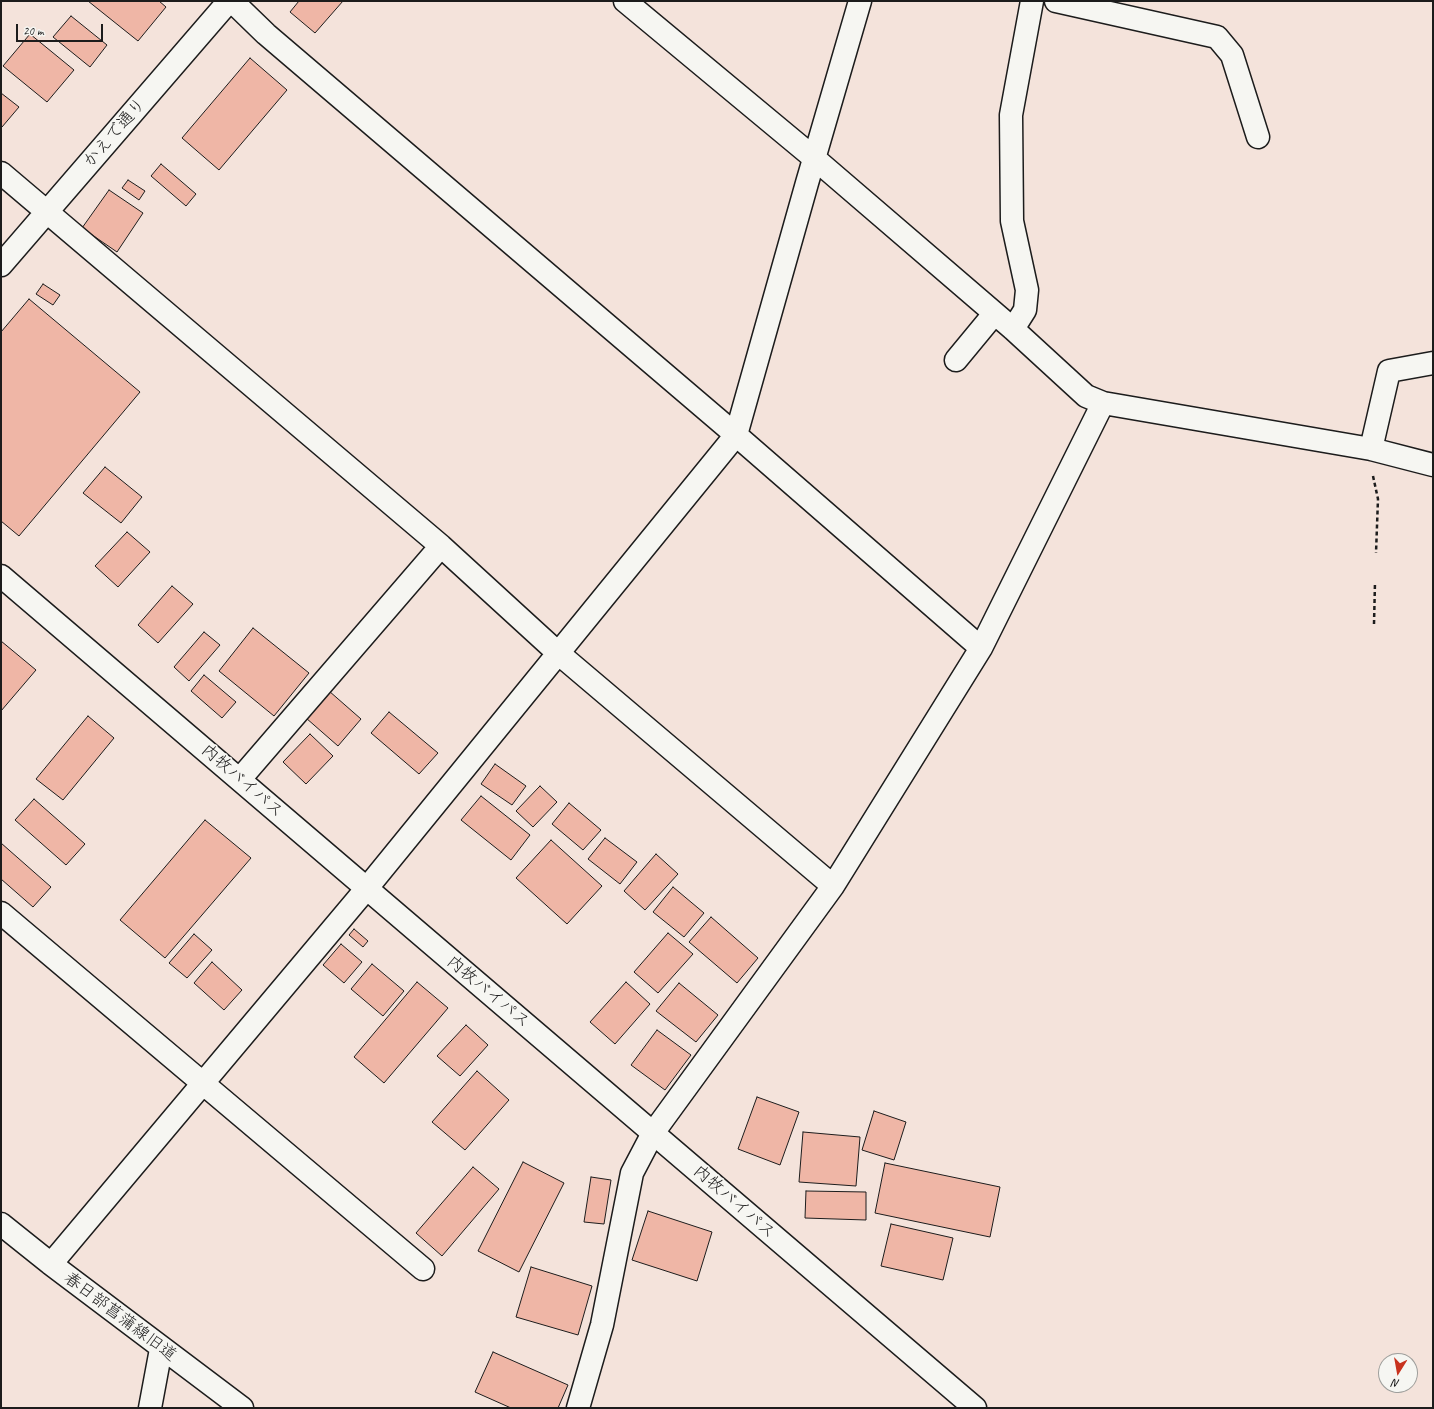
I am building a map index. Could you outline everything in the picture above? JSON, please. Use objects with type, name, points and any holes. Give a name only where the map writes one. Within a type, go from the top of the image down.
[{"type":"street","name":"かえで通り","points":[[1,265],[229,1]]},
{"type":"street","points":[[232,1],[266,34],[736,435],[981,648]]},
{"type":"street","points":[[625,1],[814,158],[1012,329],[1086,396],[1103,403],[1375,450],[1433,465]]},
{"type":"street","points":[[51,1264],[367,888],[736,435],[860,1]]},
{"type":"street","points":[[1012,329],[1025,310],[1027,290],[1012,221],[1011,114],[1032,1]]},
{"type":"street","points":[[1056,1],[1216,36],[1232,55],[1258,137]]},
{"type":"street","points":[[1,173],[441,546],[558,653],[833,886]]},
{"type":"street","points":[[956,360],[994,314]]},
{"type":"street","points":[[1375,450],[1389,371],[1433,363]]},
{"type":"street","points":[[578,1408],[602,1325],[632,1173],[653,1132],[833,886],[981,648],[1103,403]]},
{"type":"street","points":[[240,780],[441,546]]},
{"type":"street","name":"内牧バイパス","points":[[1,576],[975,1408]]},
{"type":"street","points":[[1,912],[423,1269]]},
{"type":"street","name":"春日部菖蒲線旧道","points":[[1,1224],[161,1349],[242,1408]]},
{"type":"street","points":[[150,1408],[161,1349]]},
{"type":"path","points":[[1375,450],[1372,474],[1378,499],[1376,553]]},
{"type":"path","points":[[1374,624],[1375,582]]},
{"type":"building","points":[[88,1],[159,1],[166,7],[138,41]]},
{"type":"building","points":[[299,1],[343,1],[315,33],[290,12]]},
{"type":"building","points":[[71,16],[107,45],[90,67],[53,37]]},
{"type":"building","points":[[30,34],[74,70],[47,102],[3,66]]},
{"type":"building","points":[[250,58],[287,90],[219,170],[182,138]]},
{"type":"building","points":[[1,93],[19,107],[2,127],[1,126]]},
{"type":"building","points":[[161,164],[196,194],[186,206],[151,176]]},
{"type":"building","points":[[128,180],[145,191],[139,200],[122,188]]},
{"type":"building","points":[[109,190],[143,213],[117,252],[82,228]]},
{"type":"building","points":[[43,284],[60,295],[53,305],[36,294]]},
{"type":"building","points":[[29,299],[140,392],[19,536],[1,521],[1,332]]},
{"type":"building","points":[[105,467],[142,497],[121,523],[83,493]]},
{"type":"building","points":[[127,532],[150,552],[118,587],[95,566]]},
{"type":"building","points":[[172,586],[193,604],[158,643],[138,625]]},
{"type":"building","points":[[253,628],[309,673],[274,716],[219,671]]},
{"type":"building","points":[[204,632],[220,645],[189,681],[174,667]]},
{"type":"building","points":[[1,641],[36,670],[1,711]]},
{"type":"building","points":[[204,675],[236,702],[222,718],[191,691]]},
{"type":"building","points":[[329,691],[361,719],[338,746],[306,718]]},
{"type":"building","points":[[389,712],[438,753],[419,774],[371,733]]},
{"type":"building","points":[[88,716],[114,738],[63,800],[36,779]]},
{"type":"building","points":[[310,734],[333,756],[306,784],[283,762]]},
{"type":"building","points":[[495,764],[526,786],[512,805],[481,784]]},
{"type":"building","points":[[540,786],[557,802],[533,827],[516,811]]},
{"type":"building","points":[[481,796],[530,835],[511,860],[461,820]]},
{"type":"building","points":[[34,799],[85,844],[66,865],[15,820]]},
{"type":"building","points":[[569,803],[601,830],[583,850],[552,824]]},
{"type":"building","points":[[205,820],[251,858],[165,958],[120,920]]},
{"type":"building","points":[[605,838],[637,862],[620,884],[588,859]]},
{"type":"building","points":[[551,840],[602,886],[567,924],[516,878]]},
{"type":"building","points":[[1,843],[51,887],[33,907],[1,879]]},
{"type":"building","points":[[656,854],[678,874],[645,910],[624,891]]},
{"type":"building","points":[[673,887],[704,913],[684,937],[653,912]]},
{"type":"building","points":[[711,917],[758,958],[737,983],[689,942]]},
{"type":"building","points":[[354,929],[368,941],[363,947],[349,935]]},
{"type":"building","points":[[668,933],[693,954],[658,993],[634,972]]},
{"type":"building","points":[[194,934],[212,950],[187,978],[169,963]]},
{"type":"building","points":[[341,944],[362,962],[344,983],[323,965]]},
{"type":"building","points":[[212,962],[242,990],[224,1010],[194,983]]},
{"type":"building","points":[[372,964],[404,991],[383,1016],[351,989]]},
{"type":"building","points":[[417,982],[448,1008],[384,1083],[354,1057]]},
{"type":"building","points":[[626,982],[650,1004],[615,1044],[590,1022]]},
{"type":"building","points":[[679,983],[718,1015],[696,1042],[656,1011]]},
{"type":"building","points":[[466,1025],[488,1045],[460,1076],[437,1056]]},
{"type":"building","points":[[657,1030],[691,1055],[665,1090],[631,1065]]},
{"type":"building","points":[[477,1071],[509,1100],[465,1150],[432,1122]]},
{"type":"building","points":[[757,1097],[799,1112],[780,1165],[738,1149]]},
{"type":"building","points":[[874,1111],[906,1122],[894,1160],[862,1150]]},
{"type":"building","points":[[803,1132],[860,1137],[856,1186],[799,1182]]},
{"type":"building","points":[[523,1162],[564,1183],[519,1272],[478,1251]]},
{"type":"building","points":[[885,1163],[1000,1187],[990,1237],[875,1213]]},
{"type":"building","points":[[473,1167],[499,1189],[442,1256],[416,1233]]},
{"type":"building","points":[[591,1177],[611,1180],[604,1224],[584,1222]]},
{"type":"building","points":[[806,1191],[866,1192],[866,1220],[805,1218]]},
{"type":"building","points":[[648,1211],[712,1232],[697,1281],[632,1260]]},
{"type":"building","points":[[891,1224],[953,1238],[943,1280],[881,1266]]},
{"type":"building","points":[[531,1267],[592,1286],[578,1335],[516,1317]]},
{"type":"building","points":[[493,1352],[568,1385],[558,1408],[511,1408],[475,1392]]}]
